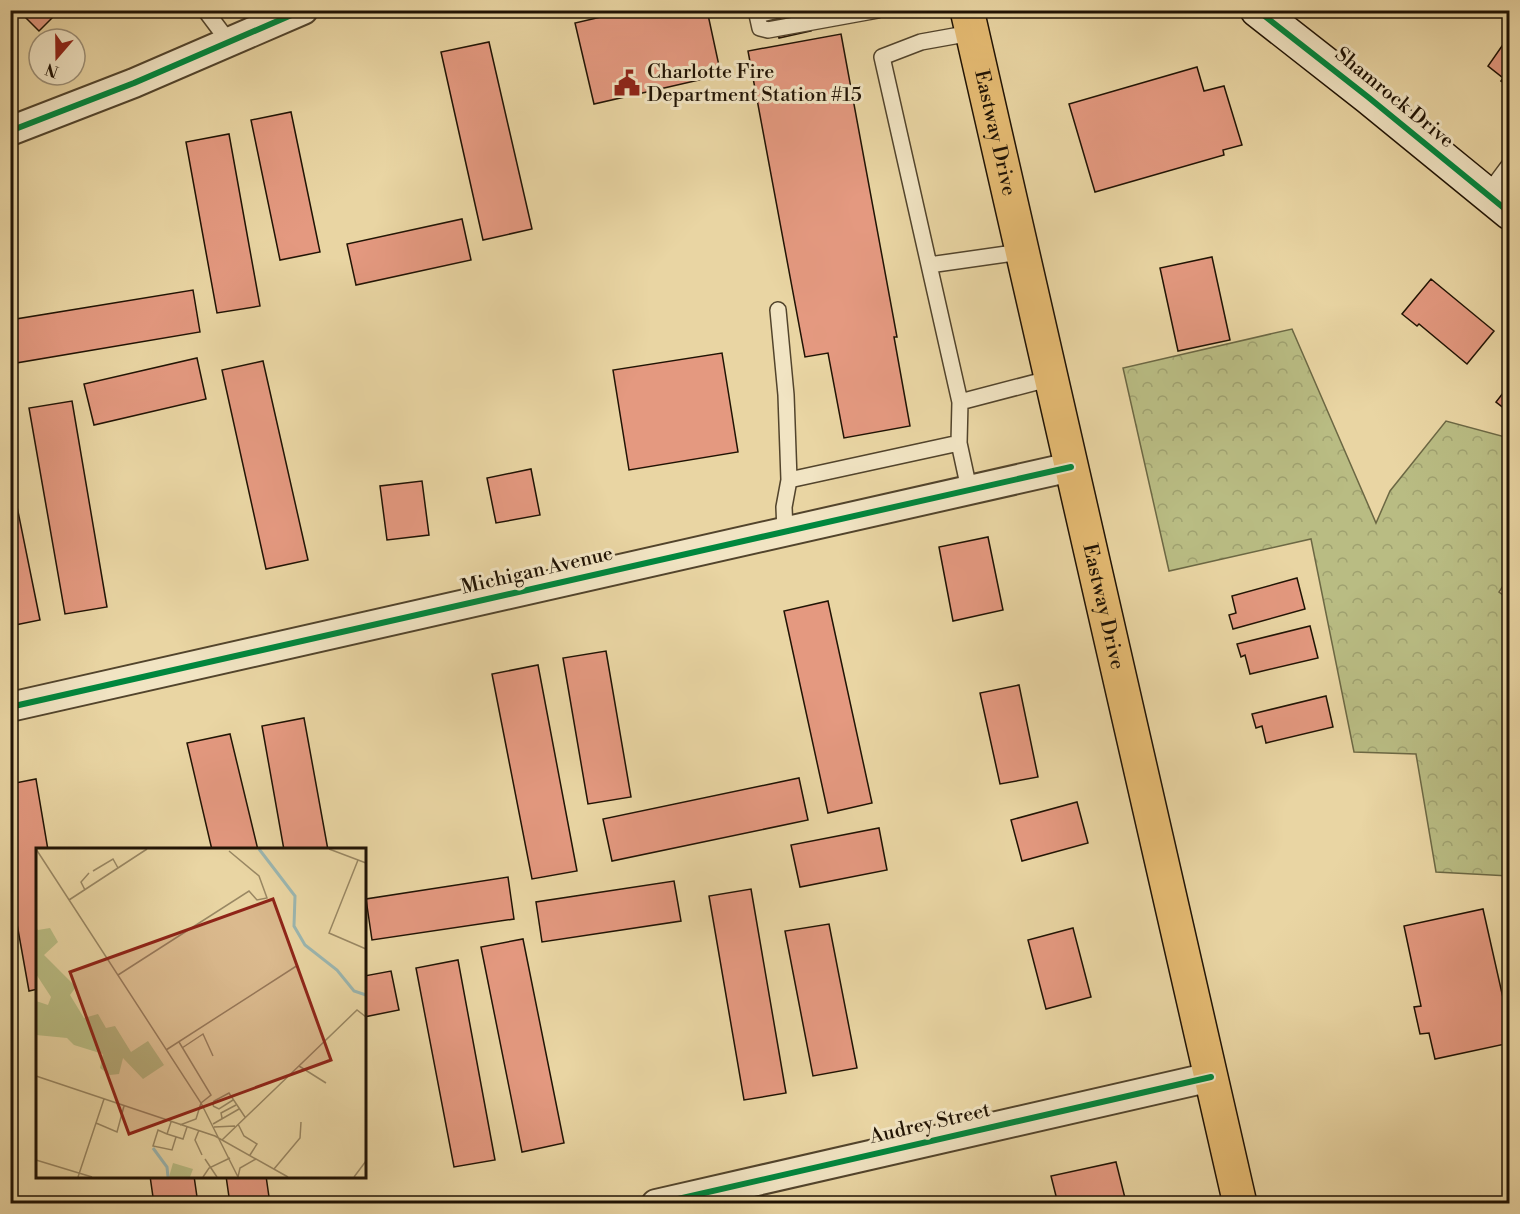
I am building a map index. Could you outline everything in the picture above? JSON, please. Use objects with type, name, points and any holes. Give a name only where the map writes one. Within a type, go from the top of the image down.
[{"type":"main road","name":"Eastway Drive","points":[[975,18],[1021,252],[1052,378],[1240,1203]]},
{"type":"street","points":[[10,131],[303,10]]},
{"type":"street","name":"Shamrock Drive","points":[[1257,10],[1368,96],[1498,204]]},
{"type":"street","name":"Michigan Avenue","points":[[10,707],[1071,467]]},
{"type":"street","name":"Audrey Street","points":[[656,1203],[1211,1077]]},
{"type":"lane","points":[[205,10],[229,42]]},
{"type":"lane","points":[[778,10],[758,18],[768,30],[878,10]]},
{"type":"lane","points":[[969,489],[959,443],[960,402],[882,57],[975,18]]},
{"type":"lane","points":[[1498,204],[1509,164]]},
{"type":"lane","points":[[929,265],[1021,252]]},
{"type":"lane","points":[[778,310],[786,395],[789,480],[784,507],[785,532]]},
{"type":"lane","points":[[960,402],[1052,378]]},
{"type":"lane","points":[[789,480],[959,443]]},
{"type":"green space","points":[[1292,329],[1376,523],[1390,491],[1446,421],[1509,438],[1509,577],[1499,592],[1510,600],[1509,876],[1436,872],[1416,754],[1354,752],[1311,539],[1169,571],[1123,368]]},
{"type":"building","points":[[18,10],[60,10],[43,27],[35,27]]},
{"type":"building","points":[[631,10],[707,10],[721,75],[594,104],[575,23]]},
{"type":"building","points":[[772,10],[807,10],[811,31],[779,38]]},
{"type":"building","points":[[841,34],[897,337],[894,337],[910,426],[844,438],[828,353],[805,357],[748,51]]},
{"type":"building","points":[[1509,36],[1510,87],[1501,81],[1503,78],[1488,66]]},
{"type":"building","points":[[489,42],[532,229],[483,240],[441,52]]},
{"type":"building","points":[[1197,67],[1204,91],[1224,86],[1242,145],[1223,150],[1224,155],[1095,192],[1069,104]]},
{"type":"building","points":[[291,112],[320,252],[280,260],[251,120]]},
{"type":"building","points":[[229,134],[260,306],[217,313],[186,142]]},
{"type":"building","points":[[462,219],[471,260],[356,285],[347,244]]},
{"type":"building","points":[[1212,257],[1230,340],[1178,351],[1160,268]]},
{"type":"building","points":[[1431,279],[1494,331],[1467,364],[1419,324],[1417,326],[1402,314]]},
{"type":"building","points":[[193,290],[200,332],[10,364],[10,320]]},
{"type":"building","points":[[722,353],[738,452],[629,470],[613,370]]},
{"type":"building","points":[[197,358],[206,399],[94,425],[84,384]]},
{"type":"building","points":[[263,361],[308,560],[266,569],[222,370]]},
{"type":"building","points":[[1510,384],[1510,413],[1496,402]]},
{"type":"building","points":[[72,401],[107,607],[65,614],[29,408]]},
{"type":"building","points":[[531,469],[540,515],[496,523],[487,478]]},
{"type":"building","points":[[10,472],[40,620],[10,626]]},
{"type":"building","points":[[422,481],[429,535],[387,540],[380,486]]},
{"type":"building","points":[[988,537],[1003,610],[953,621],[939,547]]},
{"type":"building","points":[[1297,578],[1305,609],[1233,629],[1229,615],[1236,613],[1232,596]]},
{"type":"building","points":[[828,601],[872,803],[828,813],[784,611]]},
{"type":"building","points":[[1310,626],[1318,658],[1250,674],[1245,655],[1241,657],[1237,644]]},
{"type":"building","points":[[606,651],[631,797],[588,804],[563,658]]},
{"type":"building","points":[[538,665],[577,871],[532,879],[492,674]]},
{"type":"building","points":[[1019,685],[1038,777],[1000,784],[980,693]]},
{"type":"building","points":[[1326,696],[1333,727],[1266,743],[1262,726],[1256,728],[1252,714]]},
{"type":"building","points":[[304,718],[328,848],[284,848],[262,726]]},
{"type":"building","points":[[230,734],[258,848],[212,848],[187,743]]},
{"type":"building","points":[[799,778],[808,820],[612,861],[603,819]]},
{"type":"building","points":[[36,779],[48,848],[36,848],[36,989],[29,991],[10,885],[10,784]]},
{"type":"building","points":[[1077,802],[1088,843],[1022,861],[1011,820]]},
{"type":"building","points":[[879,828],[887,870],[800,887],[791,845]]},
{"type":"building","points":[[508,877],[514,919],[372,940],[366,899]]},
{"type":"building","points":[[674,881],[681,921],[542,942],[536,902]]},
{"type":"building","points":[[751,889],[786,1093],[744,1100],[709,896]]},
{"type":"building","points":[[1483,909],[1510,1029],[1510,1043],[1435,1059],[1429,1033],[1420,1034],[1414,1007],[1421,1006],[1404,926]]},
{"type":"building","points":[[829,924],[857,1068],[813,1076],[785,931]]},
{"type":"building","points":[[1073,928],[1091,997],[1046,1009],[1028,940]]},
{"type":"building","points":[[523,939],[564,1143],[522,1152],[481,947]]},
{"type":"building","points":[[458,960],[495,1160],[454,1167],[416,968]]},
{"type":"building","points":[[391,971],[399,1010],[366,1017],[366,976]]},
{"type":"building","points":[[1116,1162],[1126,1202],[1058,1204],[1051,1176]]},
{"type":"building","points":[[150,1178],[194,1178],[198,1204],[154,1204]]},
{"type":"building","points":[[226,1178],[266,1178],[270,1204],[230,1204]]},
{"type":"cycle path","points":[[10,131],[134,83],[303,10]]},
{"type":"cycle path","points":[[1257,10],[1510,213]]},
{"type":"cycle path","points":[[10,707],[1071,467]]},
{"type":"cycle path","points":[[656,1204],[1211,1077]]},
{"type":"place","name":"Charlotte Fire Department Station #15","points":[[627,83]]}]
